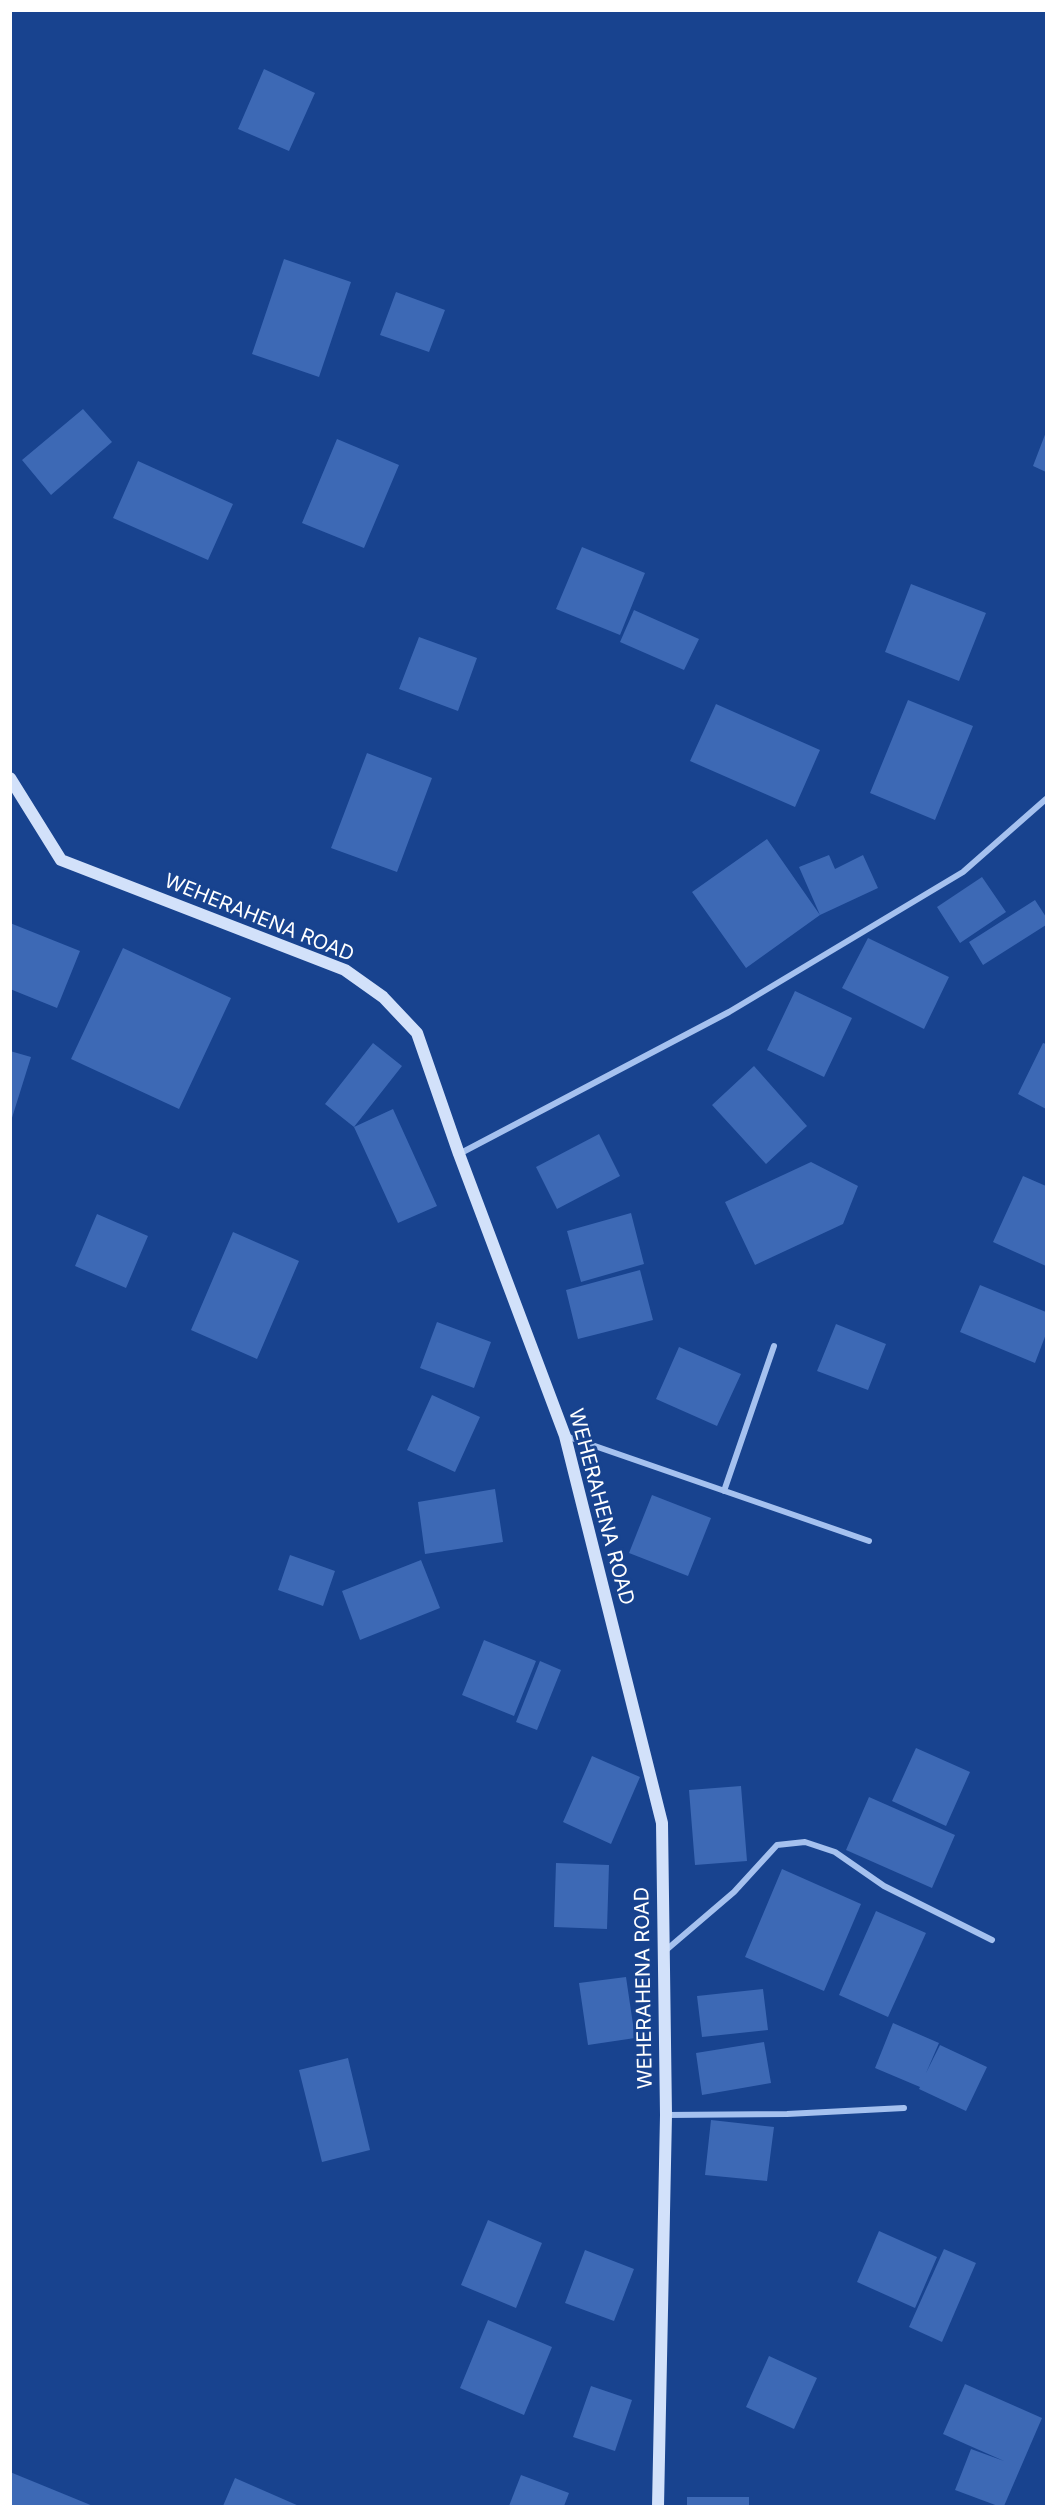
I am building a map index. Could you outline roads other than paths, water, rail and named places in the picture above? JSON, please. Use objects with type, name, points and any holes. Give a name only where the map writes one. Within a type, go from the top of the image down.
[{"type":"main road","name":"WEHERAHENA ROAD","points":[[10,778],[61,860],[345,970],[383,997],[417,1033],[459,1154],[565,1436],[662,1823],[666,2115],[658,2506]]},
{"type":"street","points":[[459,1154],[729,1012],[963,872],[1047,799]]},
{"type":"street","points":[[724,1491],[774,1346]]},
{"type":"street","points":[[565,1436],[868,1541]]},
{"type":"street","points":[[663,1954],[734,1892],[777,1845],[805,1842],[835,1852],[884,1886],[992,1940]]},
{"type":"street","points":[[666,2115],[787,2114],[904,2108]]}]
